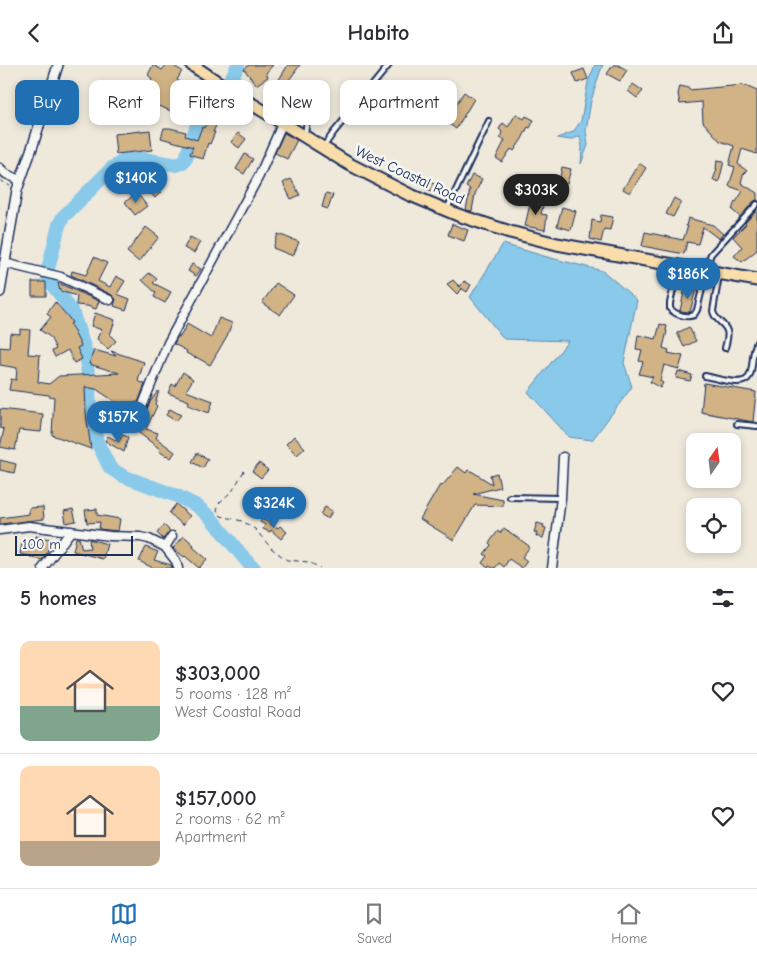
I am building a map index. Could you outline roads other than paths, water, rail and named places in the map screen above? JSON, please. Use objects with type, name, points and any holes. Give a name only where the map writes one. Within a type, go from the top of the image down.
[{"type":"main road","name":"West Coastal Road","points":[[192,65],[263,110]]},
{"type":"main road","name":"West Coastal Road","points":[[287,125],[349,164],[408,194],[458,215],[510,232],[557,244],[757,280]]},
{"type":"street","points":[[0,292],[17,190],[58,65]]},
{"type":"street","points":[[135,424],[168,343],[259,175],[282,125]]},
{"type":"street","points":[[0,168],[6,174],[20,180]]},
{"type":"street","points":[[4,263],[61,277],[110,300]]},
{"type":"street","points":[[552,568],[561,498],[563,457]]},
{"type":"street","points":[[0,530],[29,526],[110,536],[140,537],[165,547],[176,561],[178,568]]},
{"type":"street","points":[[43,568],[71,531]]},
{"type":"street","points":[[165,547],[172,536]]},
{"type":"lane","points":[[323,148],[390,65]]},
{"type":"lane","points":[[447,209],[488,121]]},
{"type":"lane","points":[[304,137],[306,125]]},
{"type":"lane","points":[[679,266],[670,309],[674,313],[690,317],[694,315],[696,310],[709,259],[757,204]]},
{"type":"lane","points":[[720,273],[712,311],[713,316],[727,329],[725,348]]},
{"type":"lane","points":[[705,376],[738,383],[744,381],[751,372],[754,347],[757,342]]},
{"type":"lane","points":[[737,423],[757,426]]},
{"type":"lane","points":[[510,497],[561,498]]},
{"type":"water","points":[[595,65],[603,65],[591,101],[586,131],[588,145],[581,164],[582,147],[580,136],[571,140],[557,138],[573,132],[581,121],[588,82]]},
{"type":"water","points":[[503,244],[603,271],[637,300],[624,363],[632,387],[592,440],[569,437],[528,392],[568,341],[504,339],[470,297]]},
{"type":"waterway","points":[[238,65],[232,77],[199,119],[183,162],[177,165],[144,159],[125,160],[112,168],[63,217],[59,225],[47,273],[49,281],[73,314],[86,353],[90,415],[98,444],[110,468],[123,476],[177,496],[197,506],[210,517],[254,568]]}]
